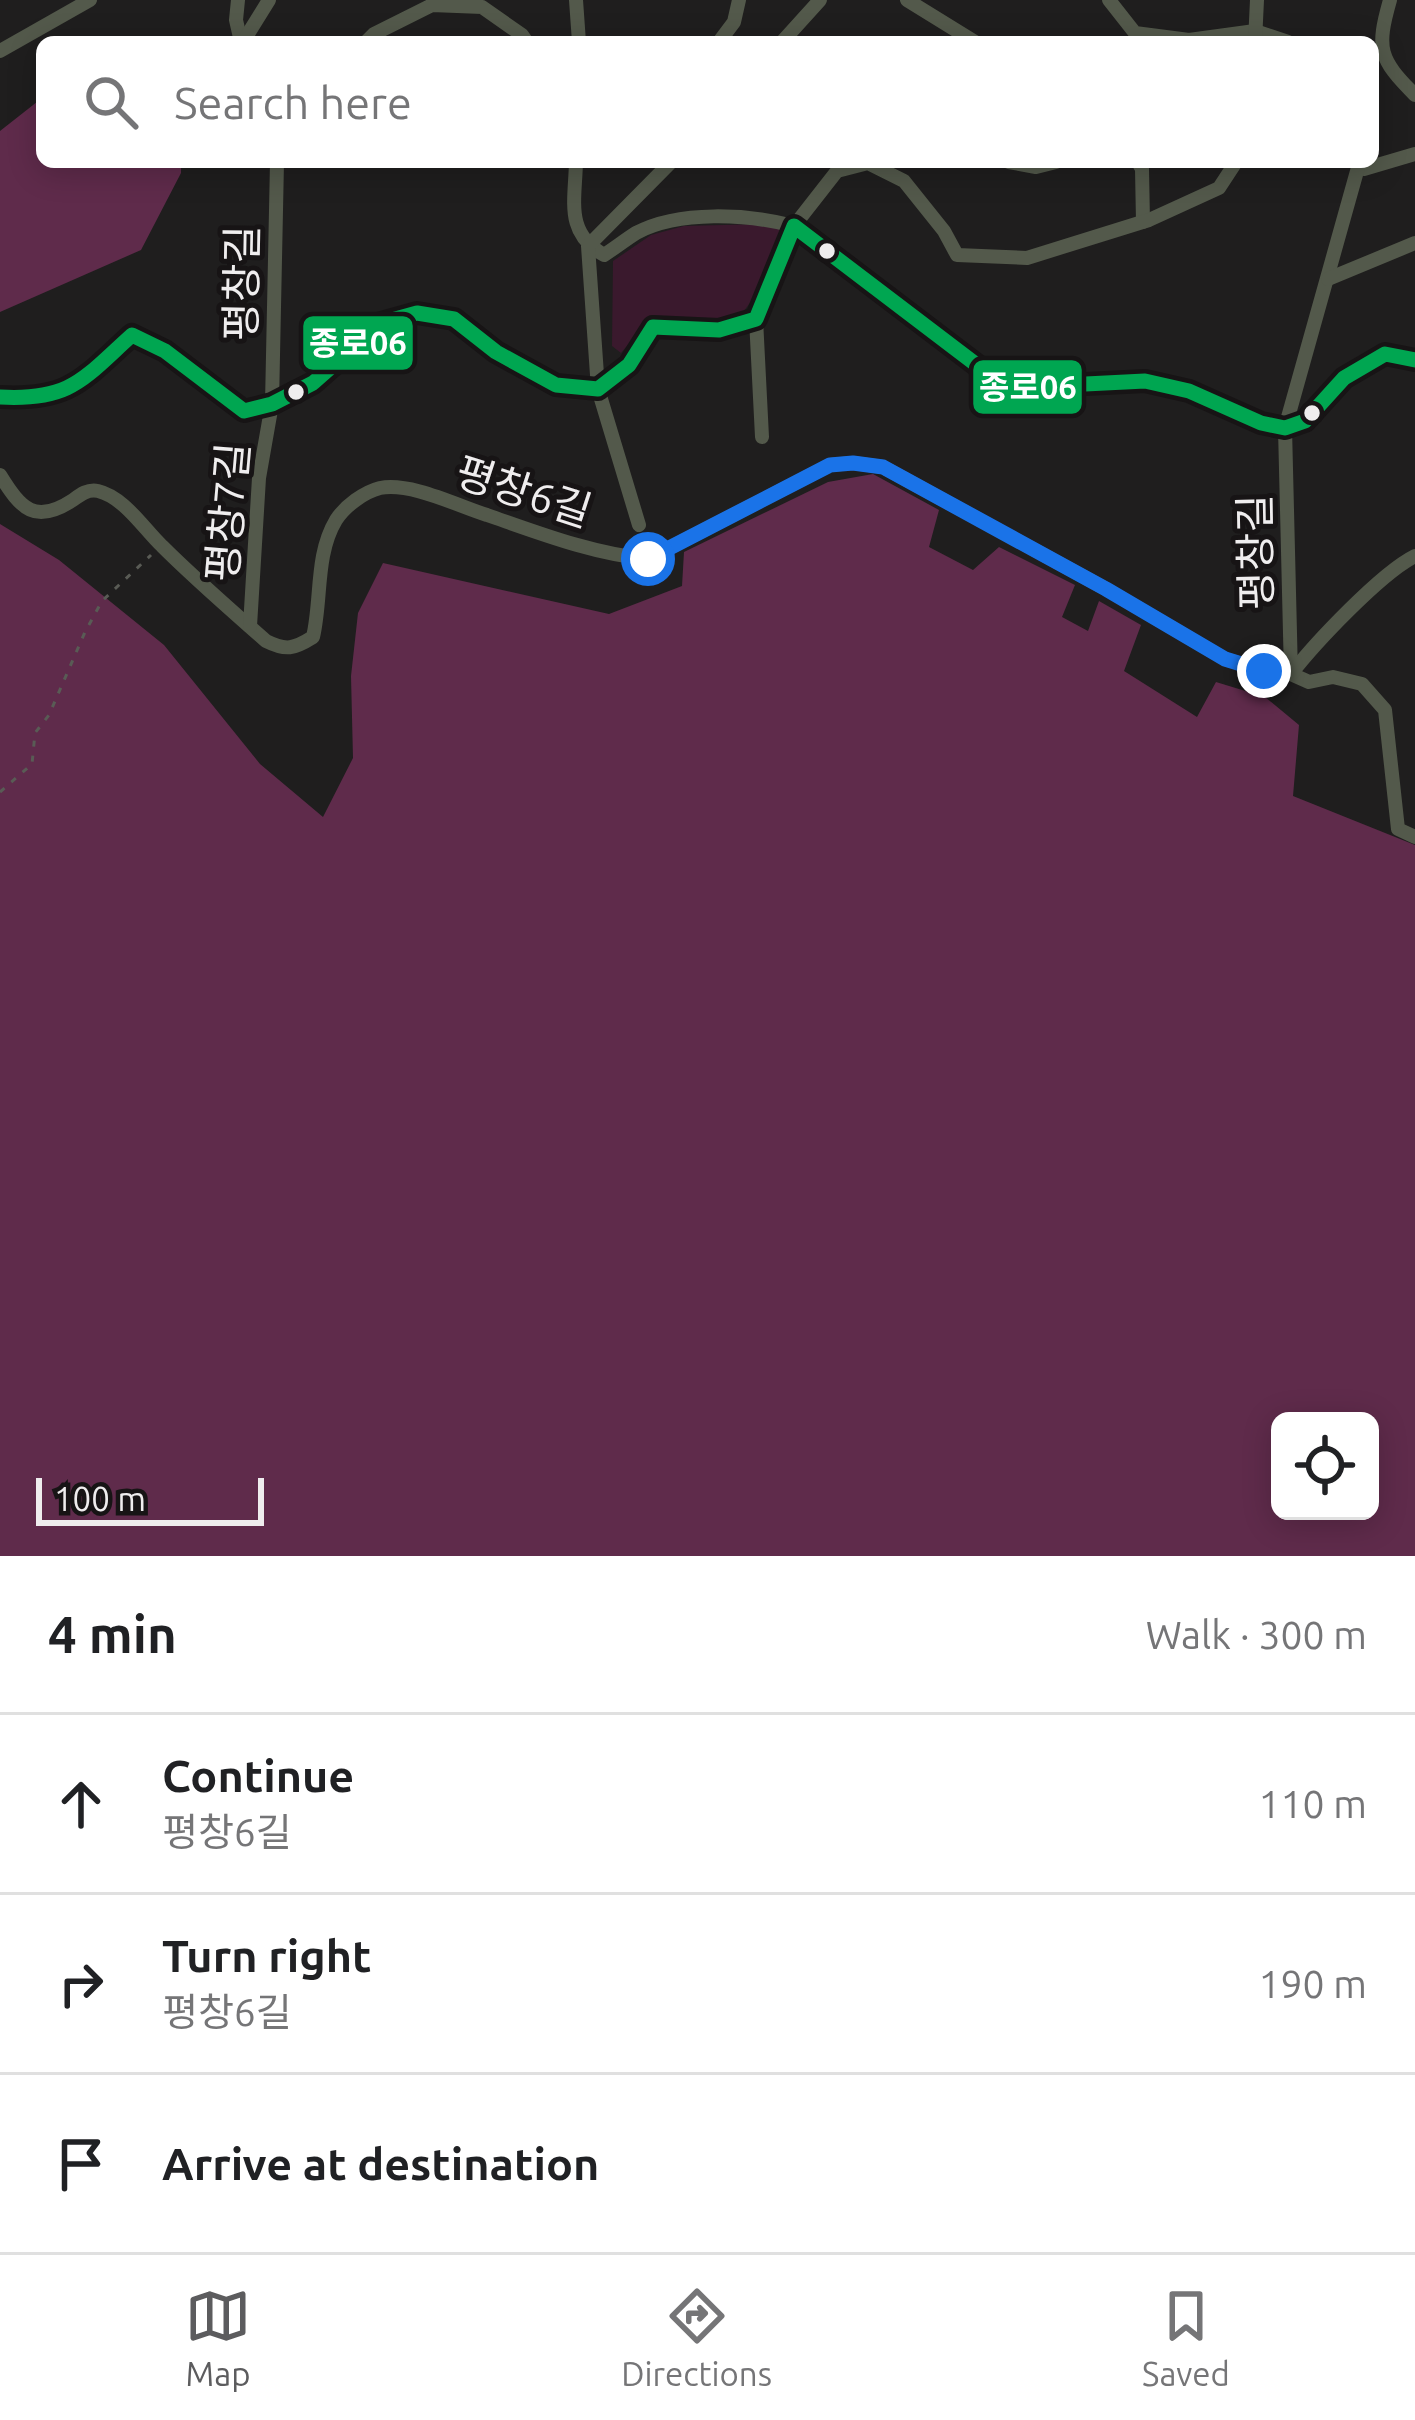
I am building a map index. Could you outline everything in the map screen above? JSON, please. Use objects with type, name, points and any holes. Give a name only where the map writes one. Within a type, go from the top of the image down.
[{"type":"street","points":[[0,50],[90,0]]},
{"type":"street","points":[[238,0],[240,36]]},
{"type":"street","points":[[246,36],[269,0]]},
{"type":"street","points":[[576,0],[579,36]]},
{"type":"street","points":[[723,36],[734,22],[739,0]]},
{"type":"street","points":[[787,36],[820,0]]},
{"type":"street","points":[[907,0],[965,36]]},
{"type":"street","points":[[1109,0],[1131,36]]},
{"type":"street","points":[[1255,36],[1257,0]]},
{"type":"street","points":[[1390,0],[1380,35],[1389,69],[1415,95]]},
{"type":"street","points":[[372,36],[432,5],[482,7],[523,36]]},
{"type":"street","points":[[1379,165],[1415,154]]},
{"type":"street","name":"평창길","points":[[272,404],[277,168]]},
{"type":"street","points":[[576,168],[576,230],[588,246],[604,255],[638,232],[681,218],[761,218],[794,226],[1006,388],[1145,381],[1189,391],[1261,423],[1285,428],[1305,422],[1344,378],[1385,354],[1415,360]]},
{"type":"street","points":[[639,525],[598,389],[588,246],[664,168]]},
{"type":"street","points":[[761,436],[756,319],[794,226],[837,171],[849,168]]},
{"type":"street","points":[[878,168],[904,181],[957,255],[1027,258],[1143,222],[1220,188],[1232,168]]},
{"type":"street","points":[[1141,168],[1143,222]]},
{"type":"street","name":"평창길","points":[[1291,674],[1285,428],[1357,168]]},
{"type":"street","points":[[1328,279],[1415,243]]},
{"type":"street","name":"평창7길","points":[[0,397],[52,398],[70,390],[132,334],[165,351],[244,411],[272,404],[313,383],[381,323],[416,313],[454,319],[496,352],[556,385],[598,389]]},
{"type":"street","points":[[598,389],[629,365],[653,327],[694,332],[740,328],[756,319]]},
{"type":"street","name":"평창7길","points":[[250,626],[259,478],[272,404]]},
{"type":"street","name":"평창6길","points":[[0,475],[27,510],[44,514],[86,491],[102,491],[266,641],[282,649],[296,649],[313,637],[321,572],[337,519],[350,504],[379,488],[430,495],[559,539],[648,559],[830,465],[883,467],[1225,659],[1309,682],[1333,677],[1362,684],[1385,710],[1397,829],[1415,837]]},
{"type":"street","points":[[1291,674],[1378,584],[1415,556]]},
{"type":"path","points":[[0,792],[32,764],[35,733],[49,715],[102,601],[161,546]]},
{"type":"shaded area","points":[[36,103],[36,168],[181,168],[181,173],[141,250],[0,312],[0,131]]},
{"type":"shaded area","points":[[762,224],[782,229],[758,292],[738,319],[649,320],[621,353],[612,346],[613,261],[651,235],[684,226]]},
{"type":"shaded area","points":[[873,474],[939,510],[929,547],[973,570],[999,547],[1075,585],[1062,617],[1088,631],[1099,601],[1141,625],[1124,671],[1197,717],[1216,682],[1265,697],[1299,725],[1293,796],[1415,845],[1415,1556],[0,1556],[0,524],[59,560],[164,645],[260,764],[323,817],[353,758],[351,676],[358,613],[383,563],[609,614],[682,586],[684,552],[828,482]]},
{"type":"transit line","name":"종로06","points":[[0,397],[60,391],[87,375],[132,335],[165,351],[244,411],[272,404],[313,383],[381,323],[417,313],[454,319],[496,352],[556,385],[598,389],[629,365],[653,327],[719,330],[756,319],[794,226],[1007,388],[1145,381],[1189,391],[1261,423],[1285,428],[1305,421],[1344,378],[1385,354],[1415,360]]},
{"type":"route","points":[[648,559],[830,465],[883,467],[1225,659],[1264,671]]}]
